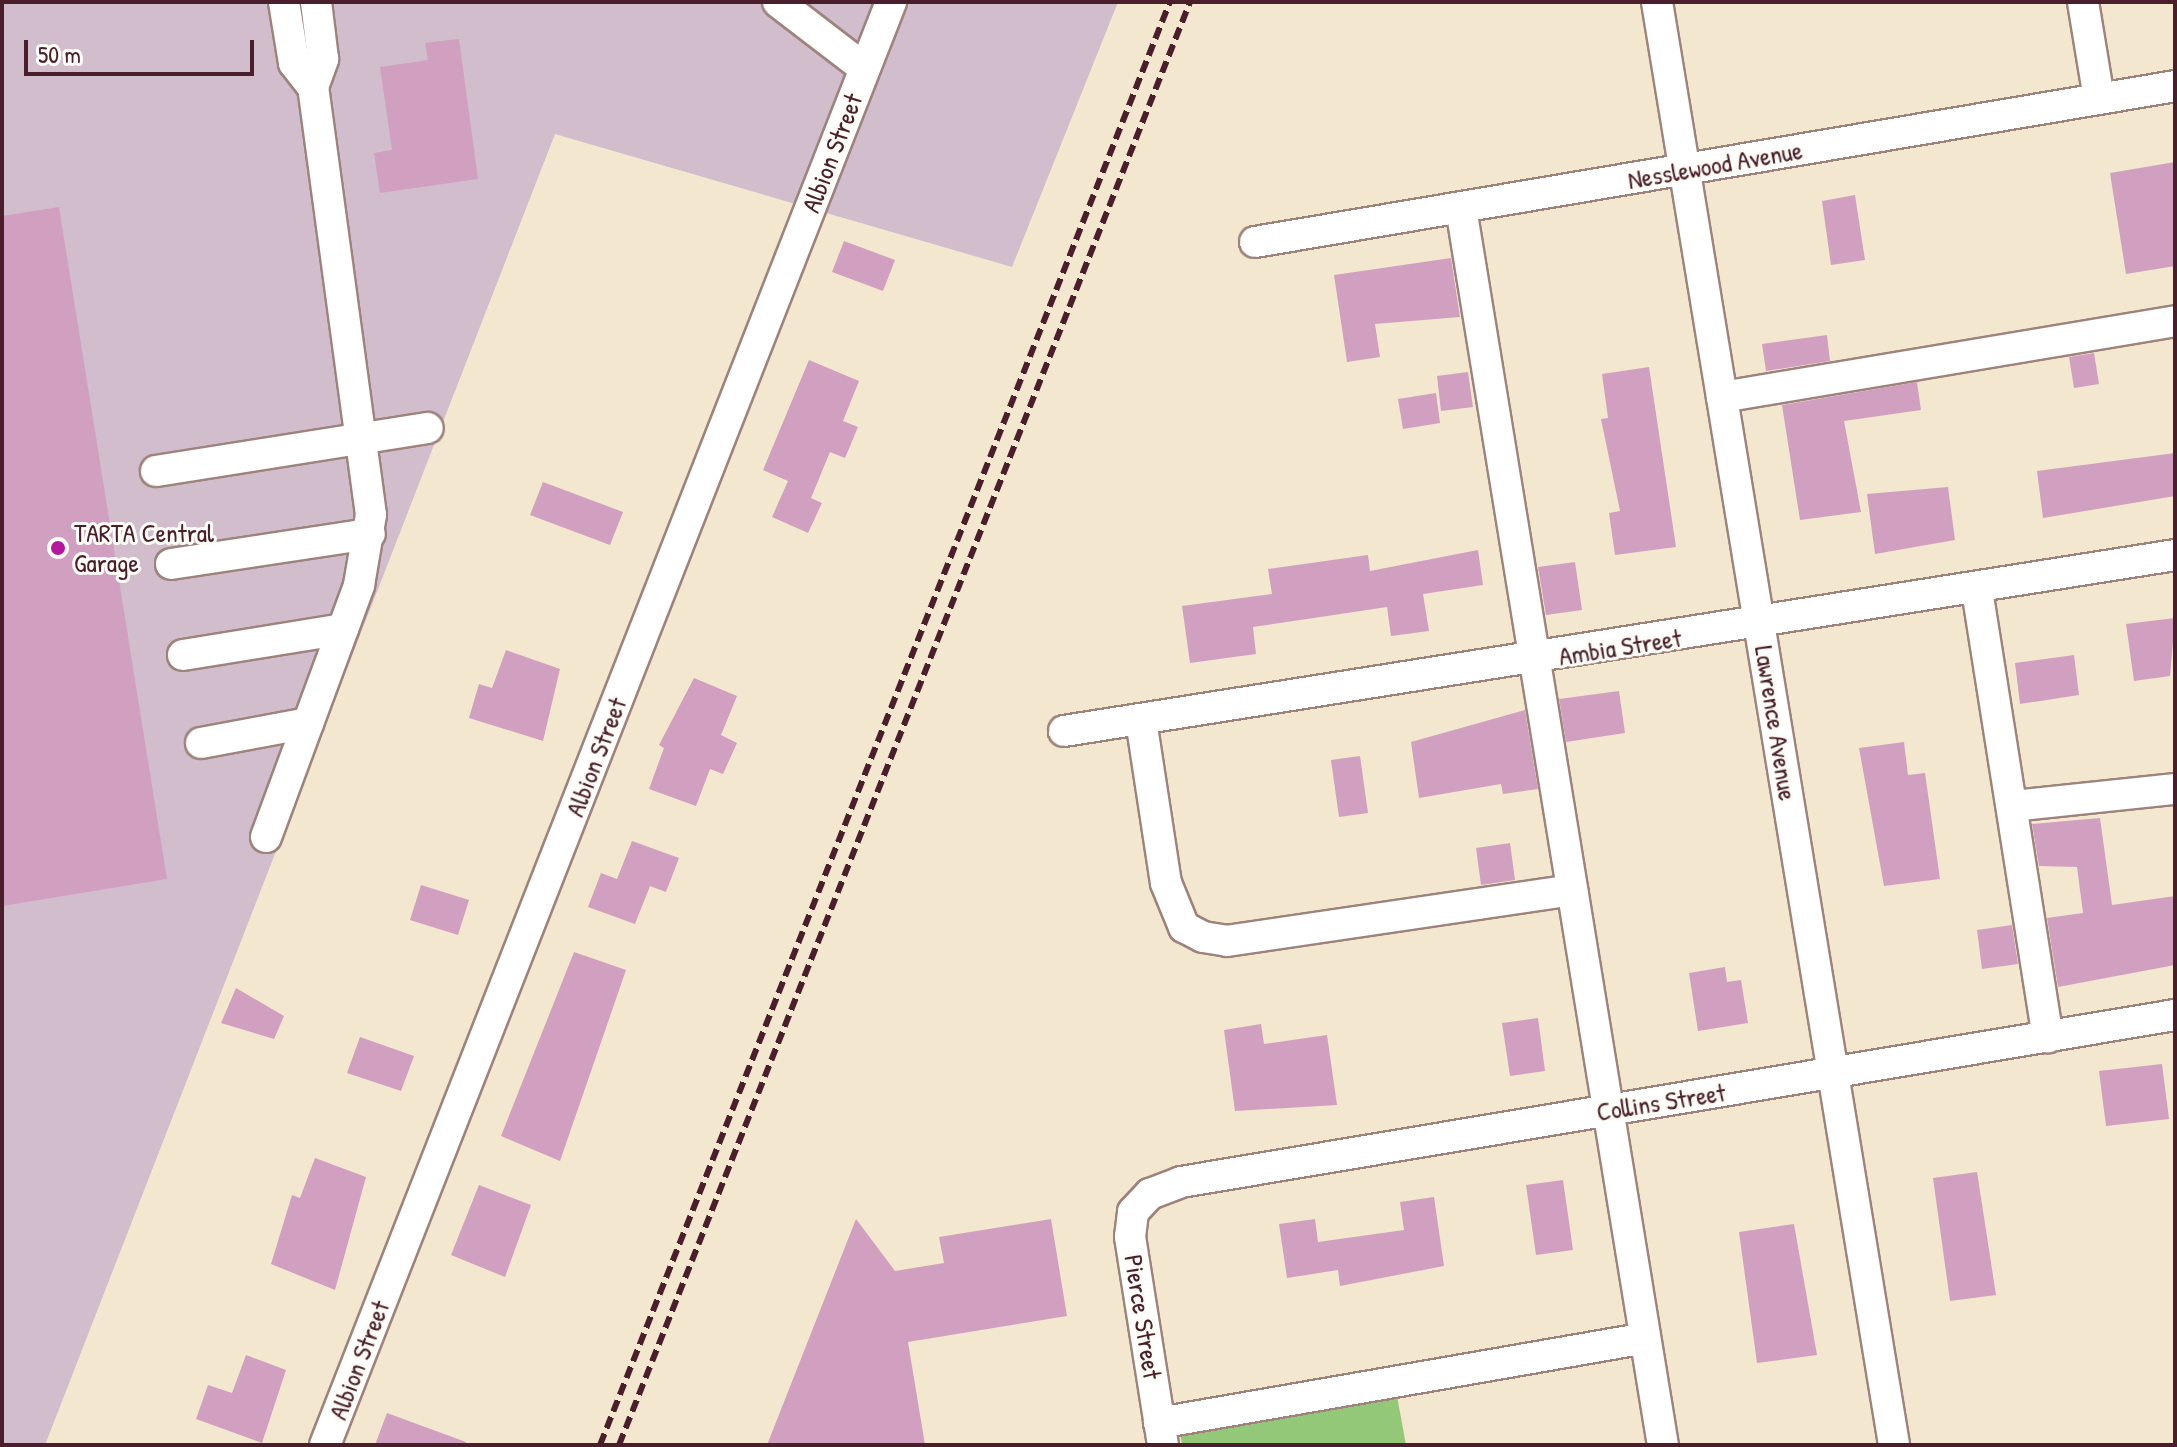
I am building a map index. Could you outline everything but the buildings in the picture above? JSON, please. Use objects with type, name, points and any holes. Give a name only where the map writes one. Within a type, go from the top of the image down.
[{"type":"street","points":[[284,2],[294,63],[313,87]]},
{"type":"street","points":[[266,837],[343,629],[370,534],[361,440],[313,87],[323,59],[316,2]]},
{"type":"street","name":"Albion Street","points":[[778,2],[864,68]]},
{"type":"street","name":"Albion Street","points":[[325,1445],[891,2]]},
{"type":"street","name":"Lawrence Avenue","points":[[1657,2],[1894,1445]]},
{"type":"street","points":[[2083,2],[2099,99]]},
{"type":"street","name":"Nesslewood Avenue","points":[[1255,242],[2175,86]]},
{"type":"street","points":[[1461,208],[1663,1445]]},
{"type":"street","points":[[1722,397],[2175,321]]},
{"type":"street","points":[[156,471],[428,428]]},
{"type":"street","points":[[171,564],[370,534]]},
{"type":"street","name":"Ambia Street","points":[[1064,731],[1535,661],[2175,555]]},
{"type":"street","points":[[1977,590],[2048,1037]]},
{"type":"street","points":[[183,655],[343,629]]},
{"type":"street","points":[[1141,720],[1166,883],[1184,927],[1203,937],[1227,941],[1572,890]]},
{"type":"street","points":[[201,743],[308,723]]},
{"type":"street","points":[[2012,806],[2175,789]]},
{"type":"street","name":"Collins Street","points":[[1150,1194],[1181,1182],[2175,1015]]},
{"type":"street","name":"Pierce Street","points":[[1150,1194],[1133,1212],[1130,1237],[1161,1434]]},
{"type":"street","points":[[1161,1434],[1645,1338]]},
{"type":"shaded area","points":[[2,2],[1118,2],[1012,267],[555,134],[45,1445],[2,1445]]},
{"type":"green space","points":[[1397,1396],[1406,1445],[1182,1445],[1180,1431]]},
{"type":"railway","points":[[600,1445],[1170,2]]},
{"type":"railway","points":[[619,1445],[1190,2]]},
{"type":"place","name":"TARTA Central Garage","points":[[58,548]]}]
